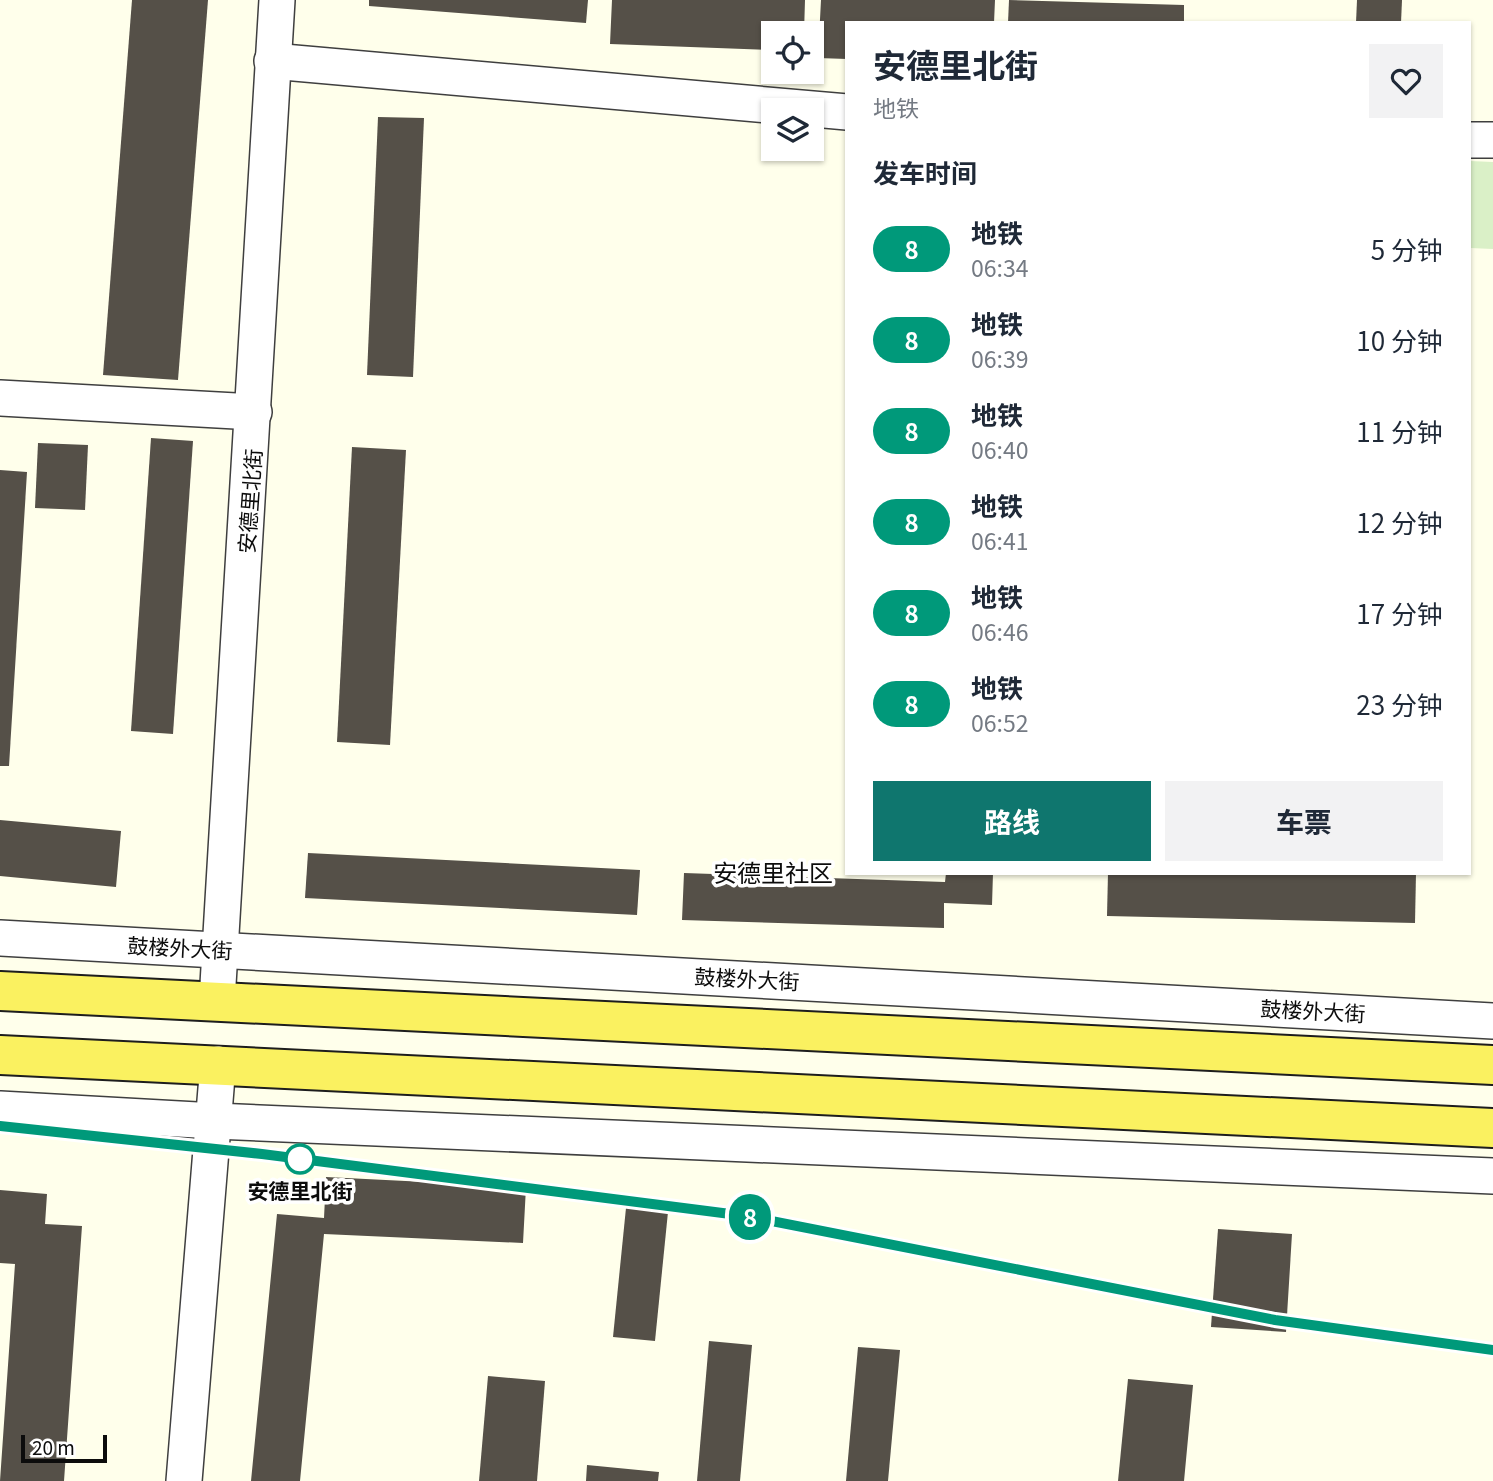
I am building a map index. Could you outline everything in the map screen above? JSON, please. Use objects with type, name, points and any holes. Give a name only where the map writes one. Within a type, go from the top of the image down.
[{"type":"main road","points":[[0,991],[1493,1065]]},
{"type":"main road","points":[[0,1055],[1493,1128]]},
{"type":"street","name":"安德里北街","points":[[217,1001],[277,0]]},
{"type":"street","points":[[272,61],[845,112]]},
{"type":"street","points":[[1471,140],[1493,140]]},
{"type":"street","points":[[0,398],[254,412]]},
{"type":"street","name":"鼓楼外大街","points":[[0,938],[1493,1020]]},
{"type":"street","points":[[184,1481],[218,1064]]},
{"type":"street","points":[[0,1109],[215,1121],[1493,1177]]},
{"type":"green space","points":[[1471,161],[1493,162],[1493,249],[1471,248]]},
{"type":"building","points":[[132,0],[208,0],[178,380],[103,375]]},
{"type":"building","points":[[369,0],[588,0],[586,23],[369,6]]},
{"type":"building","points":[[612,0],[805,0],[804,21],[761,21],[761,50],[610,44]]},
{"type":"building","points":[[821,0],[995,0],[994,21],[845,21],[845,59],[824,58],[824,21],[820,21]]},
{"type":"building","points":[[1009,0],[1184,5],[1184,21],[1008,21]]},
{"type":"building","points":[[1357,0],[1402,0],[1401,21],[1356,21]]},
{"type":"building","points":[[378,117],[424,118],[413,377],[367,375]]},
{"type":"building","points":[[151,438],[193,441],[173,734],[131,731]]},
{"type":"building","points":[[38,443],[88,445],[85,510],[35,508]]},
{"type":"building","points":[[352,447],[406,450],[390,745],[337,742]]},
{"type":"building","points":[[0,470],[27,472],[9,766],[0,766]]},
{"type":"building","points":[[0,820],[121,831],[116,887],[0,876]]},
{"type":"building","points":[[308,853],[640,870],[637,915],[305,898]]},
{"type":"building","points":[[684,873],[945,882],[946,875],[993,875],[992,905],[944,903],[944,928],[682,920]]},
{"type":"building","points":[[1108,875],[1416,875],[1415,923],[1107,916]]},
{"type":"building","points":[[326,1177],[526,1187],[523,1243],[324,1234],[300,1481],[251,1481],[277,1214],[324,1218]]},
{"type":"building","points":[[0,1190],[47,1194],[45,1224],[82,1226],[64,1481],[0,1481],[15,1264],[0,1263]]},
{"type":"building","points":[[627,1198],[669,1202],[655,1341],[613,1337]]},
{"type":"building","points":[[1218,1229],[1292,1234],[1286,1332],[1211,1327]]},
{"type":"building","points":[[709,1341],[752,1345],[740,1481],[697,1481]]},
{"type":"building","points":[[858,1347],[900,1350],[888,1481],[846,1481]]},
{"type":"building","points":[[488,1376],[545,1381],[537,1481],[479,1481]]},
{"type":"building","points":[[1128,1379],[1193,1385],[1184,1481],[1118,1481]]},
{"type":"building","points":[[587,1465],[659,1472],[658,1481],[586,1481]]},
{"type":"metro line","name":"8","points":[[0,1126],[262,1154],[746,1216],[1275,1320],[1493,1350]]},
{"type":"place","name":"安德里北街","points":[[300,1159]]},
{"type":"district","name":"安德里社区","points":[[773,871]]}]
